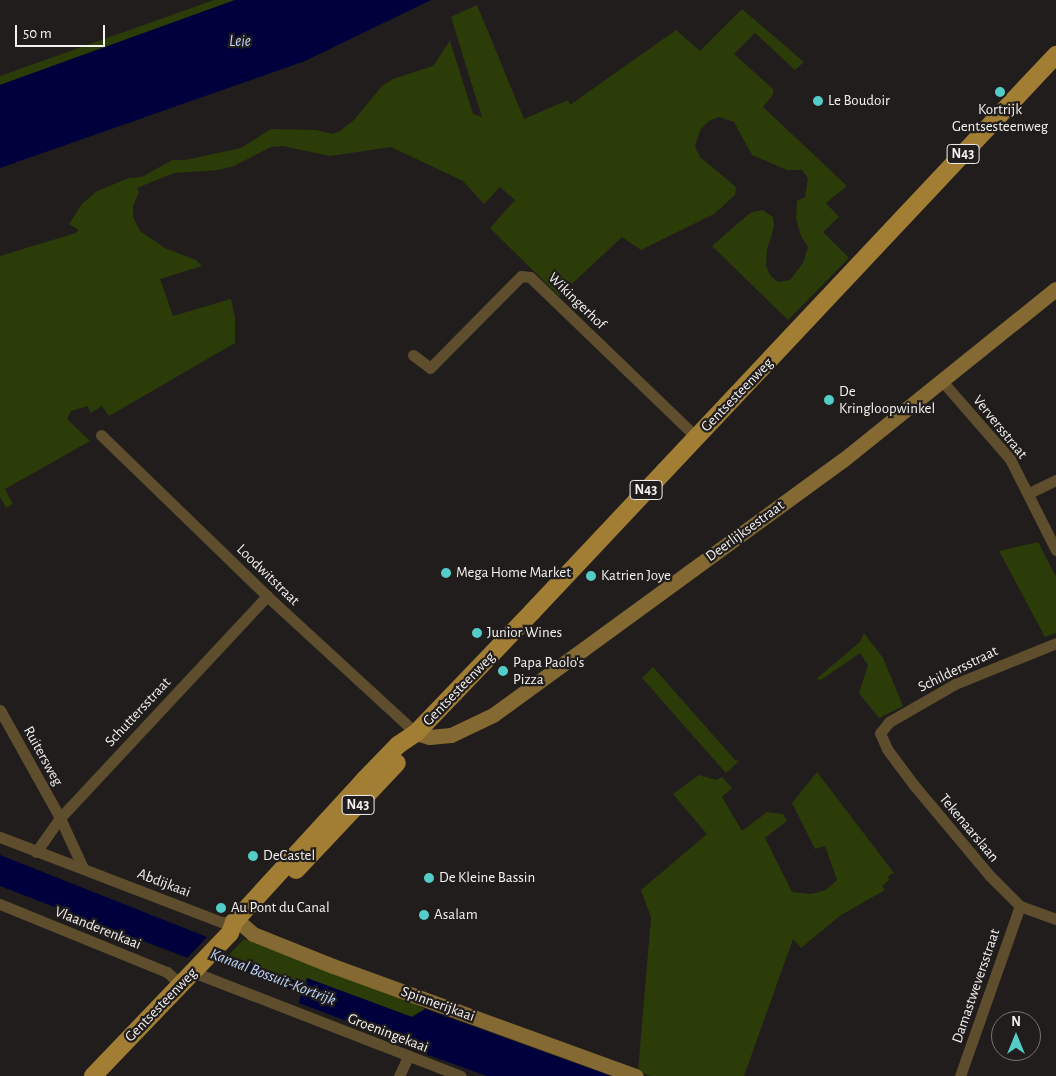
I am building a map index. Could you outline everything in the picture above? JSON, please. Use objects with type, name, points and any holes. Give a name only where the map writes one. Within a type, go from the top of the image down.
[{"type":"main road","name":"Gentsesteenweg","points":[[93,1076],[236,927],[364,780],[398,745],[416,733],[1056,55]]},
{"type":"street","name":"Wikingerhof","points":[[413,355],[430,368],[521,276],[530,277],[696,437]]},
{"type":"street","name":"Deerlijksestraat","points":[[416,733],[429,737],[451,735],[493,715],[843,460],[1056,289]]},
{"type":"street","name":"Verversstraat","points":[[942,381],[1010,459],[1029,493],[1056,550]]},
{"type":"street","name":"Loodwitstraat","points":[[100,435],[268,596],[416,733]]},
{"type":"street","points":[[1029,493],[1056,480]]},
{"type":"street","name":"Schuttersstraat","points":[[36,852],[60,818],[268,596]]},
{"type":"street","name":"Schildersstraat","points":[[880,733],[889,722],[955,684],[1056,643]]},
{"type":"street","name":"Ruitersweg","points":[[0,710],[60,818]]},
{"type":"street","name":"Tekenaarslaan","points":[[880,733],[887,749],[913,784],[990,876],[1020,906],[1056,919]]},
{"type":"street","points":[[60,818],[83,868]]},
{"type":"street","name":"Abdijkaai","points":[[0,837],[236,927]]},
{"type":"street","name":"Vlaanderenkaai","points":[[0,904],[167,972],[180,984]]},
{"type":"street","name":"Damastweversstraat","points":[[960,1076],[1020,906]]},
{"type":"street","name":"Spinnerijkaai","points":[[236,927],[333,966],[635,1076]]},
{"type":"street","name":"Groeningekaai","points":[[194,970],[408,1057],[461,1076]]},
{"type":"street","points":[[399,1076],[408,1057]]},
{"type":"green space","points":[[214,0],[235,0],[0,85],[0,76]]},
{"type":"green space","points":[[477,5],[524,119],[568,100],[570,105],[676,30],[700,51],[742,9],[804,62],[795,70],[755,33],[734,54],[774,90],[772,96],[763,107],[847,186],[826,203],[839,217],[823,232],[849,258],[788,320],[712,246],[750,213],[762,210],[773,217],[774,227],[767,250],[766,266],[770,275],[778,282],[790,280],[803,263],[808,247],[801,236],[796,219],[797,201],[805,197],[808,178],[802,170],[787,170],[752,155],[734,122],[719,117],[709,121],[700,130],[695,147],[700,157],[736,187],[735,195],[714,214],[641,250],[622,237],[559,296],[490,228],[515,200],[500,187],[484,204],[463,181],[391,147],[330,156],[283,146],[271,147],[234,166],[219,170],[174,173],[137,188],[139,192],[133,206],[133,217],[140,231],[165,248],[196,260],[202,266],[160,279],[173,316],[231,299],[235,318],[235,343],[109,416],[102,406],[90,413],[88,406],[71,411],[67,419],[90,441],[5,489],[13,504],[6,508],[0,497],[0,256],[76,233],[79,230],[69,224],[82,204],[97,191],[129,178],[142,177],[172,160],[185,160],[241,148],[271,129],[316,130],[332,134],[340,131],[354,120],[382,86],[393,79],[433,66],[449,42],[449,38],[473,114],[482,117],[451,17]]},
{"type":"green space","points":[[1038,542],[1056,577],[1056,633],[1045,637],[999,551]]},
{"type":"green space","points":[[864,633],[883,658],[903,706],[879,718],[859,693],[868,665],[860,653],[821,680],[816,679],[860,642]]},
{"type":"green space","points":[[653,667],[735,760],[739,761],[726,773],[642,678]]},
{"type":"green space","points":[[817,772],[894,873],[887,877],[890,879],[882,886],[885,890],[841,915],[801,948],[793,939],[744,1076],[651,1076],[638,1072],[651,917],[641,890],[707,834],[673,794],[699,775],[716,780],[722,777],[732,788],[722,797],[742,831],[767,812],[783,814],[787,821],[765,838],[792,892],[811,894],[826,890],[837,880],[825,846],[815,849],[792,803]]},
{"type":"green space","points":[[244,939],[425,1009],[412,1017],[307,979],[305,984],[229,955]]},
{"type":"water","name":"Leie","points":[[235,0],[431,0],[305,61],[0,168],[0,85]]},
{"type":"water","name":"Kanaal Bossuit-Kortrijk","points":[[0,855],[212,939],[223,954],[296,981],[305,984],[307,978],[412,1017],[425,1009],[611,1076],[487,1076],[400,1045],[384,1035],[299,1003],[301,994],[199,954],[193,960],[0,886]]},
{"type":"pier","points":[[209,935],[215,939],[210,946],[230,954],[220,965],[200,957],[192,963],[185,960]]},
{"type":"place","name":"Kortrijk Gentsesteenweg","points":[[1000,92]]},
{"type":"place","name":"Le Boudoir","points":[[818,101]]},
{"type":"place","name":"De Kringloopwinkel","points":[[829,400]]},
{"type":"place","name":"Mega Home Market","points":[[446,573]]},
{"type":"place","name":"Katrien Joye","points":[[591,576]]},
{"type":"place","name":"Junior Wines","points":[[477,633]]},
{"type":"place","name":"Papa Paolo's Pizza","points":[[503,671]]},
{"type":"place","name":"DeCastel","points":[[253,856]]},
{"type":"place","name":"De Kleine Bassin","points":[[429,878]]},
{"type":"place","name":"Au Pont du Canal","points":[[221,908]]},
{"type":"place","name":"Asalam","points":[[424,915]]}]
